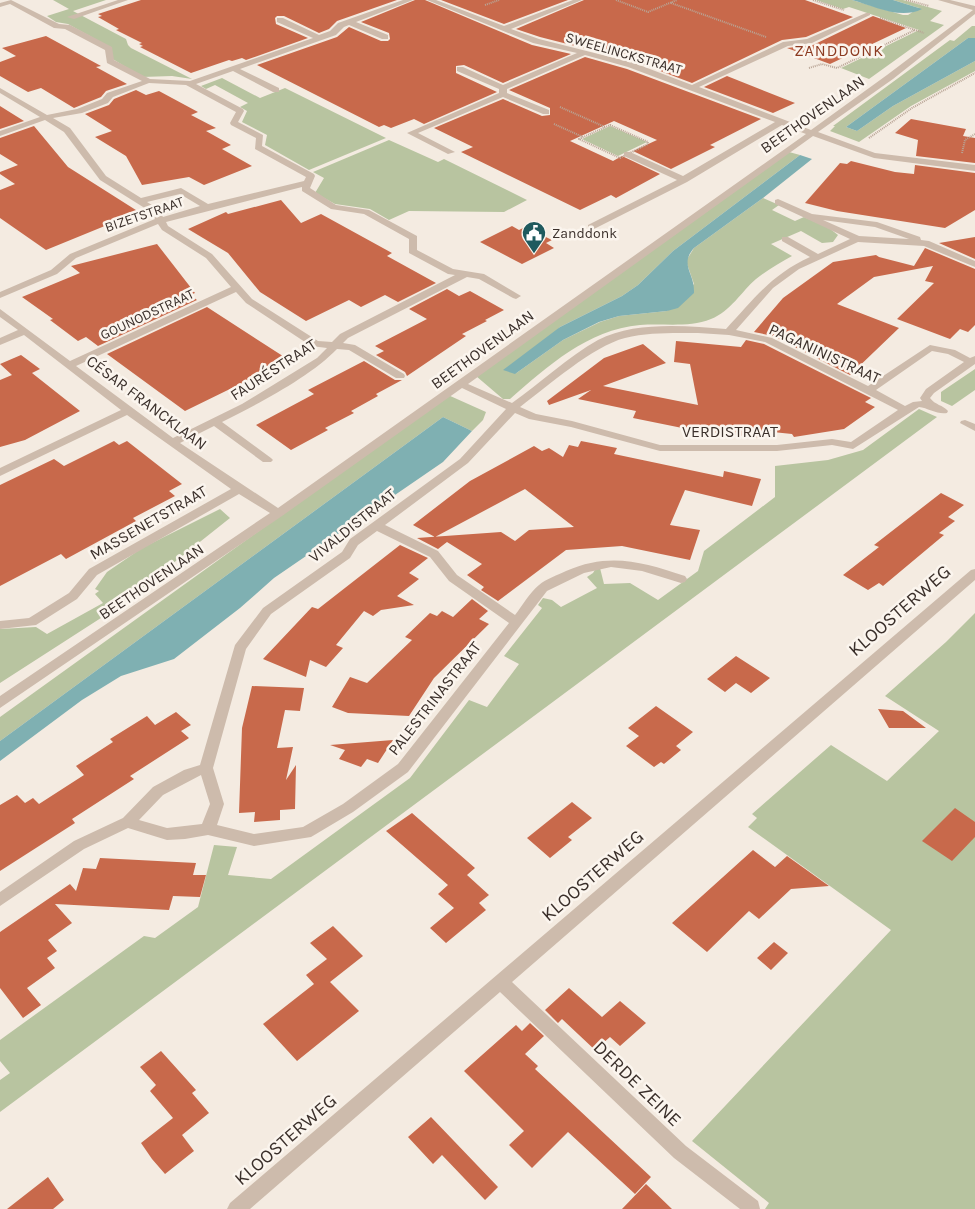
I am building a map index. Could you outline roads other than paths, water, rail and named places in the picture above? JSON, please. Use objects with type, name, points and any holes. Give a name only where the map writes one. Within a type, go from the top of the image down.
[{"type":"street","points":[[71,17],[125,0]]},
{"type":"street","points":[[0,5],[11,2],[57,26],[67,27],[109,50],[110,61],[148,81],[190,84],[333,33],[340,25],[410,0]]},
{"type":"street","name":"SWEELINCKSTRAAT","points":[[430,0],[536,41],[631,65],[811,133]]},
{"type":"street","points":[[503,29],[579,0]]},
{"type":"street","points":[[941,0],[975,10]]},
{"type":"street","name":"BEETHOVENLAAN","points":[[0,703],[278,513],[461,384],[890,78],[975,10]]},
{"type":"street","points":[[692,87],[786,44],[809,41],[868,14]]},
{"type":"street","points":[[280,20],[318,38]]},
{"type":"street","points":[[349,22],[385,38]]},
{"type":"street","points":[[451,152],[411,133],[584,53]]},
{"type":"street","points":[[234,68],[276,90]]},
{"type":"street","points":[[460,69],[546,112]]},
{"type":"street","points":[[0,134],[47,117],[79,111],[105,101],[110,95],[148,81]]},
{"type":"street","points":[[190,84],[240,111],[234,123],[260,136],[258,147],[311,176],[305,189],[334,207],[366,212],[414,238],[412,251],[451,272],[481,276],[516,296]]},
{"type":"street","points":[[0,90],[68,130],[103,178],[154,210],[165,228],[209,256],[249,301],[315,344],[351,347],[400,376]]},
{"type":"street","points":[[591,226],[684,180],[781,122]]},
{"type":"street","points":[[811,133],[874,155],[975,168]]},
{"type":"street","points":[[627,154],[684,180]]},
{"type":"street","name":"BIZETSTRAAT","points":[[0,294],[54,272],[72,256],[148,224],[207,207],[307,183]]},
{"type":"street","points":[[140,201],[181,191],[207,207]]},
{"type":"street","points":[[778,202],[857,239],[926,243]]},
{"type":"street","points":[[805,214],[877,225],[975,264]]},
{"type":"street","points":[[785,239],[817,257]]},
{"type":"street","points":[[729,332],[770,286],[796,267],[857,239]]},
{"type":"street","name":"FAURÉSTRAAT","points":[[172,442],[246,406],[321,360],[344,336],[465,274]]},
{"type":"street","name":"GOUNODSTRAAT","points":[[70,365],[236,288]]},
{"type":"street","name":"CÉSAR FRANCKLAAN","points":[[0,312],[238,490],[278,513]]},
{"type":"street","name":"PAGANINISTRAAT","points":[[514,407],[589,351],[610,340],[647,331],[698,330],[729,332],[768,340],[870,390],[905,410]]},
{"type":"street","points":[[0,342],[25,331]]},
{"type":"street","points":[[870,390],[930,348],[951,352],[973,361]]},
{"type":"street","points":[[942,411],[930,405],[925,398],[930,391],[973,361]]},
{"type":"street","name":"VERDISTRAAT","points":[[461,384],[533,417],[572,424],[660,448],[777,448],[832,442],[853,446],[905,410],[917,404],[930,405]]},
{"type":"street","name":"VIVALDISTRAAT","points":[[206,768],[240,648],[267,611],[346,555],[354,542],[464,461],[514,407]]},
{"type":"street","points":[[0,472],[129,410]]},
{"type":"street","points":[[215,422],[267,460]]},
{"type":"street","name":"MASSENETSTRAAT","points":[[0,625],[32,622],[73,596],[93,572],[238,490]]},
{"type":"street","points":[[376,525],[434,554],[453,578],[516,622]]},
{"type":"street","name":"PALESTRINASTRAAT","points":[[208,829],[254,840],[306,833],[348,808],[403,768],[543,588],[567,574],[597,564],[625,563],[642,566],[681,579]]},
{"type":"street","name":"KLOOSTERWEG","points":[[236,1209],[975,573]]},
{"type":"street","points":[[0,900],[79,845],[128,822],[158,791],[189,774],[206,768],[217,804],[208,829],[182,835],[154,833],[128,822]]},
{"type":"street","name":"DERDE ZEINE","points":[[501,982],[680,1152],[752,1207]]},
{"type":"water","points":[[852,0],[893,0],[922,9],[914,12],[896,13]]},
{"type":"water","points":[[968,38],[975,38],[975,61],[893,106],[857,131],[846,127]]},
{"type":"water","points":[[800,155],[812,159],[763,198],[694,248],[688,259],[688,264],[694,293],[678,308],[619,316],[599,322],[563,340],[515,374],[503,370],[560,327],[622,296],[638,285],[673,251]]},
{"type":"water","points":[[443,417],[472,431],[443,462],[274,578],[240,608],[174,659],[121,676],[82,700],[0,761],[0,741]]},
{"type":"place","name":"Zanddonk","points":[[534,254]]},
{"type":"district","name":"ZANDDONK","points":[[839,50]]}]
